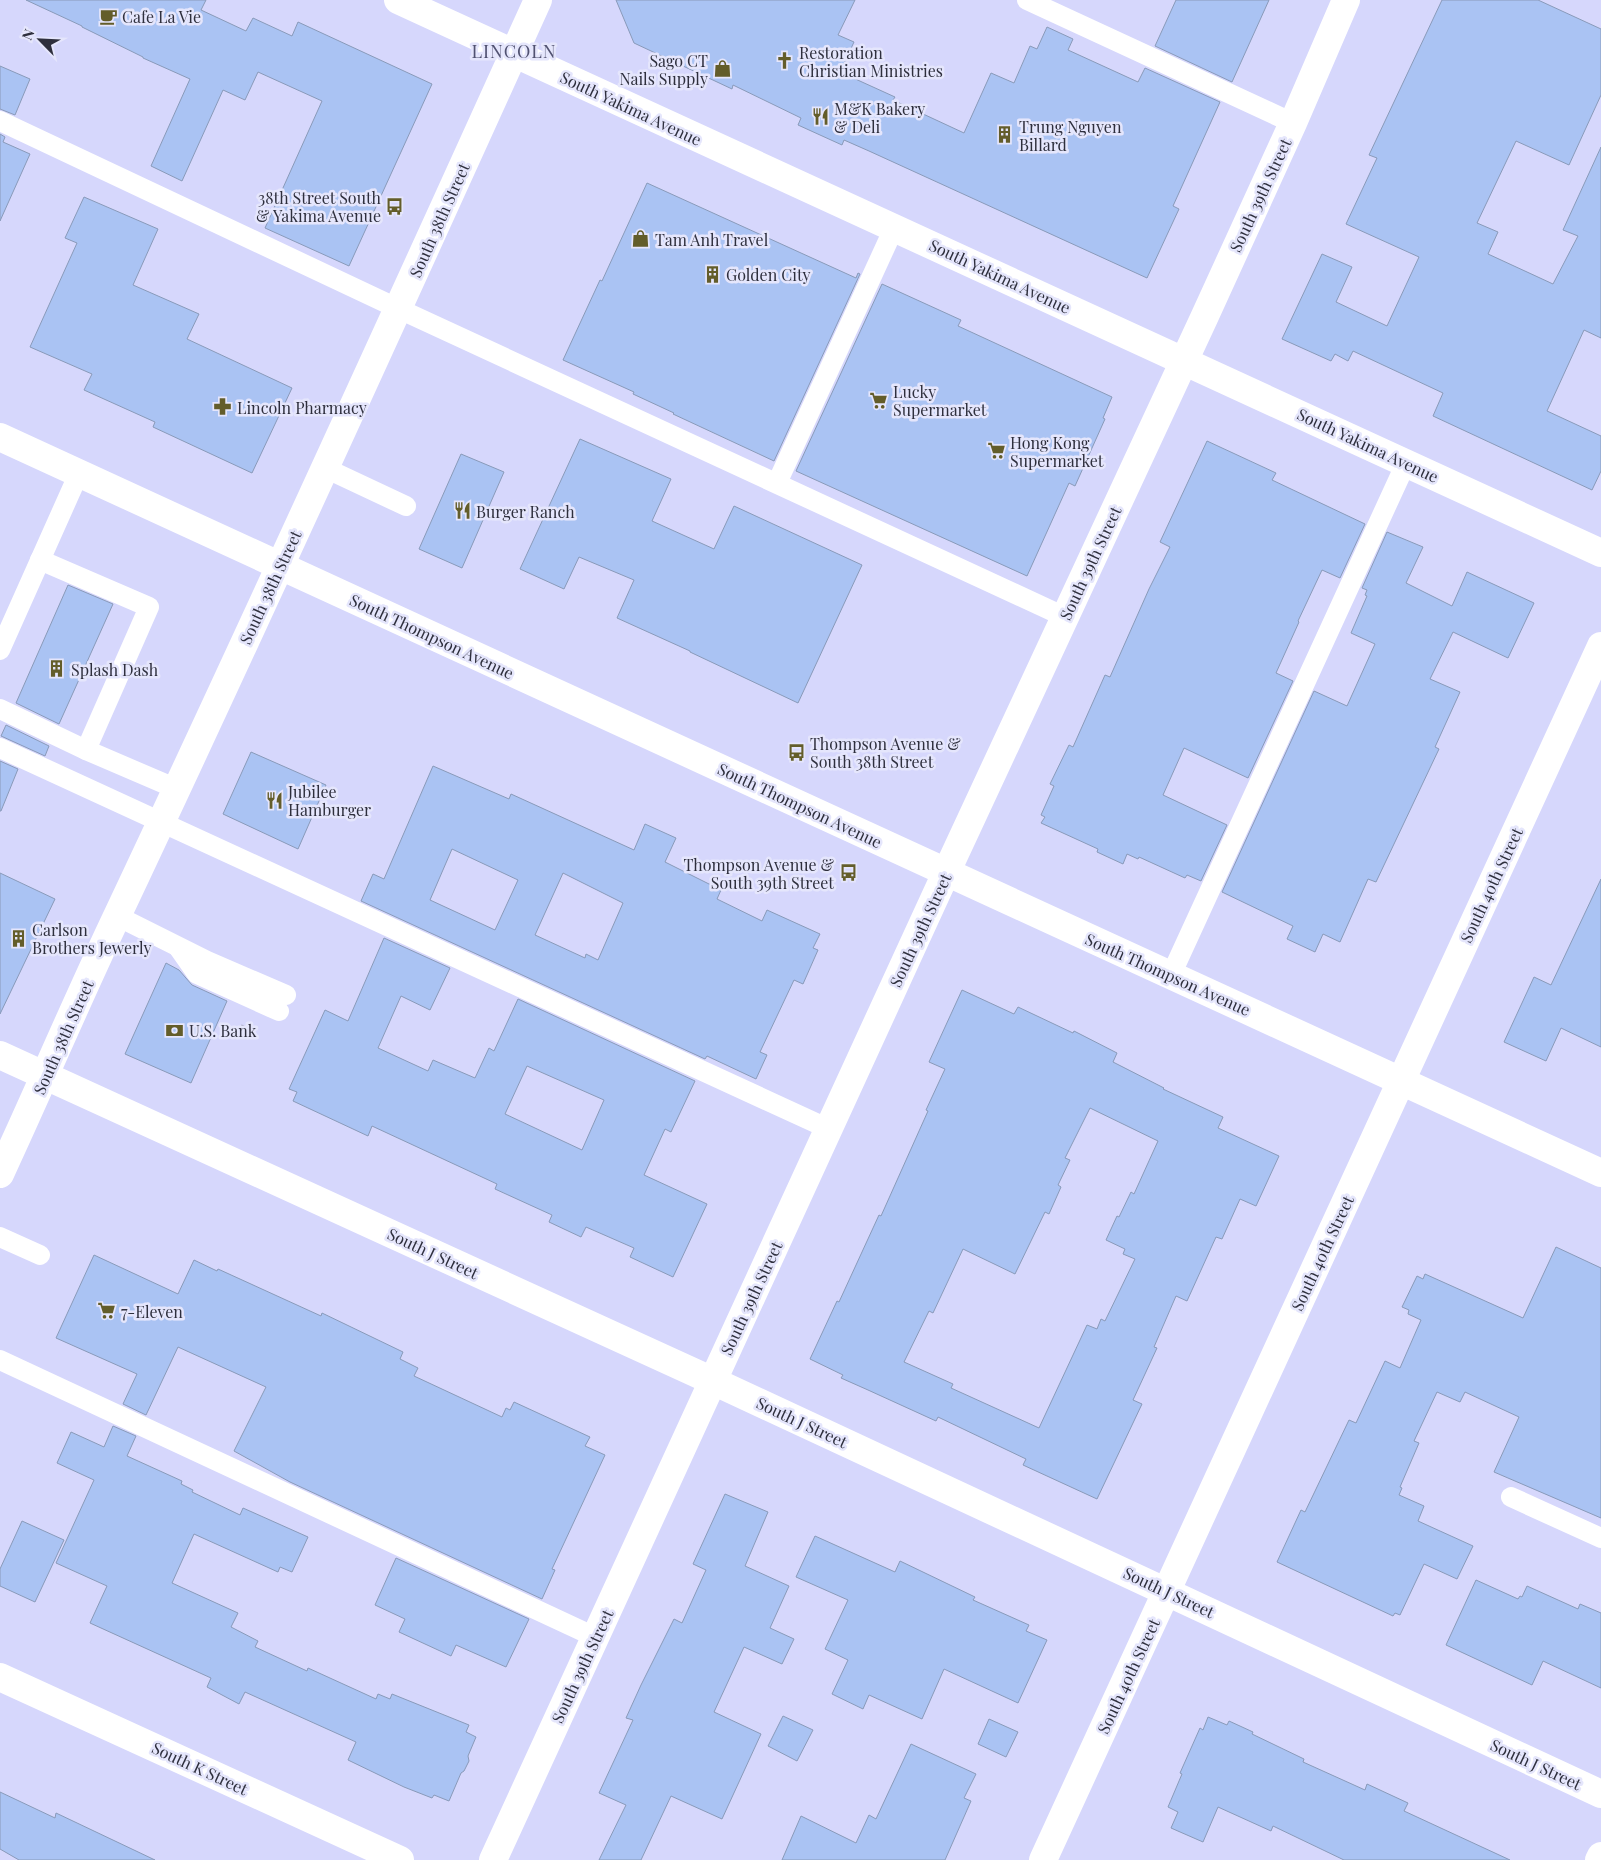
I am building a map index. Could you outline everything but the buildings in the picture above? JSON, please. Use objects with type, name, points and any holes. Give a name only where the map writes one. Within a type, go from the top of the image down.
[{"type":"street","name":"South Yakima Avenue","points":[[398,0],[1601,553]]},
{"type":"street","name":"South 38th Street","points":[[0,1174],[117,916],[399,309],[538,0]]},
{"type":"street","name":"South 39th Street","points":[[493,1860],[1293,123],[1346,0]]},
{"type":"street","name":"South Thompson Avenue","points":[[0,436],[1601,1173]]},
{"type":"street","name":"South 40th Street","points":[[1044,1860],[1601,646]]},
{"type":"street","name":"South J Street","points":[[0,1055],[713,1381],[1601,1794]]},
{"type":"street","name":"South K Street","points":[[0,1676],[400,1860]]},
{"type":"street","points":[[1599,1860],[1601,1856]]},
{"type":"lane","points":[[1027,0],[1293,123]]},
{"type":"lane","points":[[0,121],[399,309],[1065,617]]},
{"type":"lane","points":[[777,483],[894,228]]},
{"type":"lane","points":[[1172,975],[1406,463]]},
{"type":"lane","points":[[325,468],[406,506]]},
{"type":"lane","points":[[0,650],[79,473]]},
{"type":"lane","points":[[40,560],[149,607],[86,750]]},
{"type":"lane","points":[[0,709],[86,750],[177,789]]},
{"type":"lane","points":[[0,748],[829,1129]]},
{"type":"lane","points":[[117,916],[176,946],[197,974],[282,1003]]},
{"type":"lane","points":[[0,1237],[40,1255]]},
{"type":"lane","points":[[0,1360],[596,1636]]},
{"type":"lane","points":[[1512,1497],[1601,1538]]},
{"type":"place","name":"Cafe La Vie","points":[[108,16]]},
{"type":"place","name":"Restoration Christian Ministries","points":[[785,61]]},
{"type":"place","name":"Sago CT Nails Supply","points":[[722,69]]},
{"type":"place","name":"M&K Bakery & Deli","points":[[820,117]]},
{"type":"place","name":"Trung Nguyen Billard","points":[[1005,135]]},
{"type":"place","name":"38th Street South & Yakima Avenue","points":[[395,206]]},
{"type":"place","name":"Tam Anh Travel","points":[[641,239]]},
{"type":"place","name":"Golden City","points":[[712,274]]},
{"type":"place","name":"Lucky Supermarket","points":[[879,400]]},
{"type":"place","name":"Lincoln Pharmacy","points":[[223,407]]},
{"type":"place","name":"Hong Kong Supermarket","points":[[996,451]]},
{"type":"place","name":"Burger Ranch","points":[[462,511]]},
{"type":"place","name":"Splash Dash","points":[[57,669]]},
{"type":"place","name":"Thompson Avenue & South 38th Street","points":[[796,752]]},
{"type":"place","name":"Jubilee Hamburger","points":[[274,800]]},
{"type":"place","name":"Thompson Avenue & South 39th Street","points":[[848,873]]},
{"type":"place","name":"Carlson Brothers Jewerly","points":[[18,938]]},
{"type":"place","name":"U.S. Bank","points":[[175,1030]]},
{"type":"place","name":"7-Eleven","points":[[107,1311]]},
{"type":"district","name":"LINCOLN","points":[[514,51]]}]
